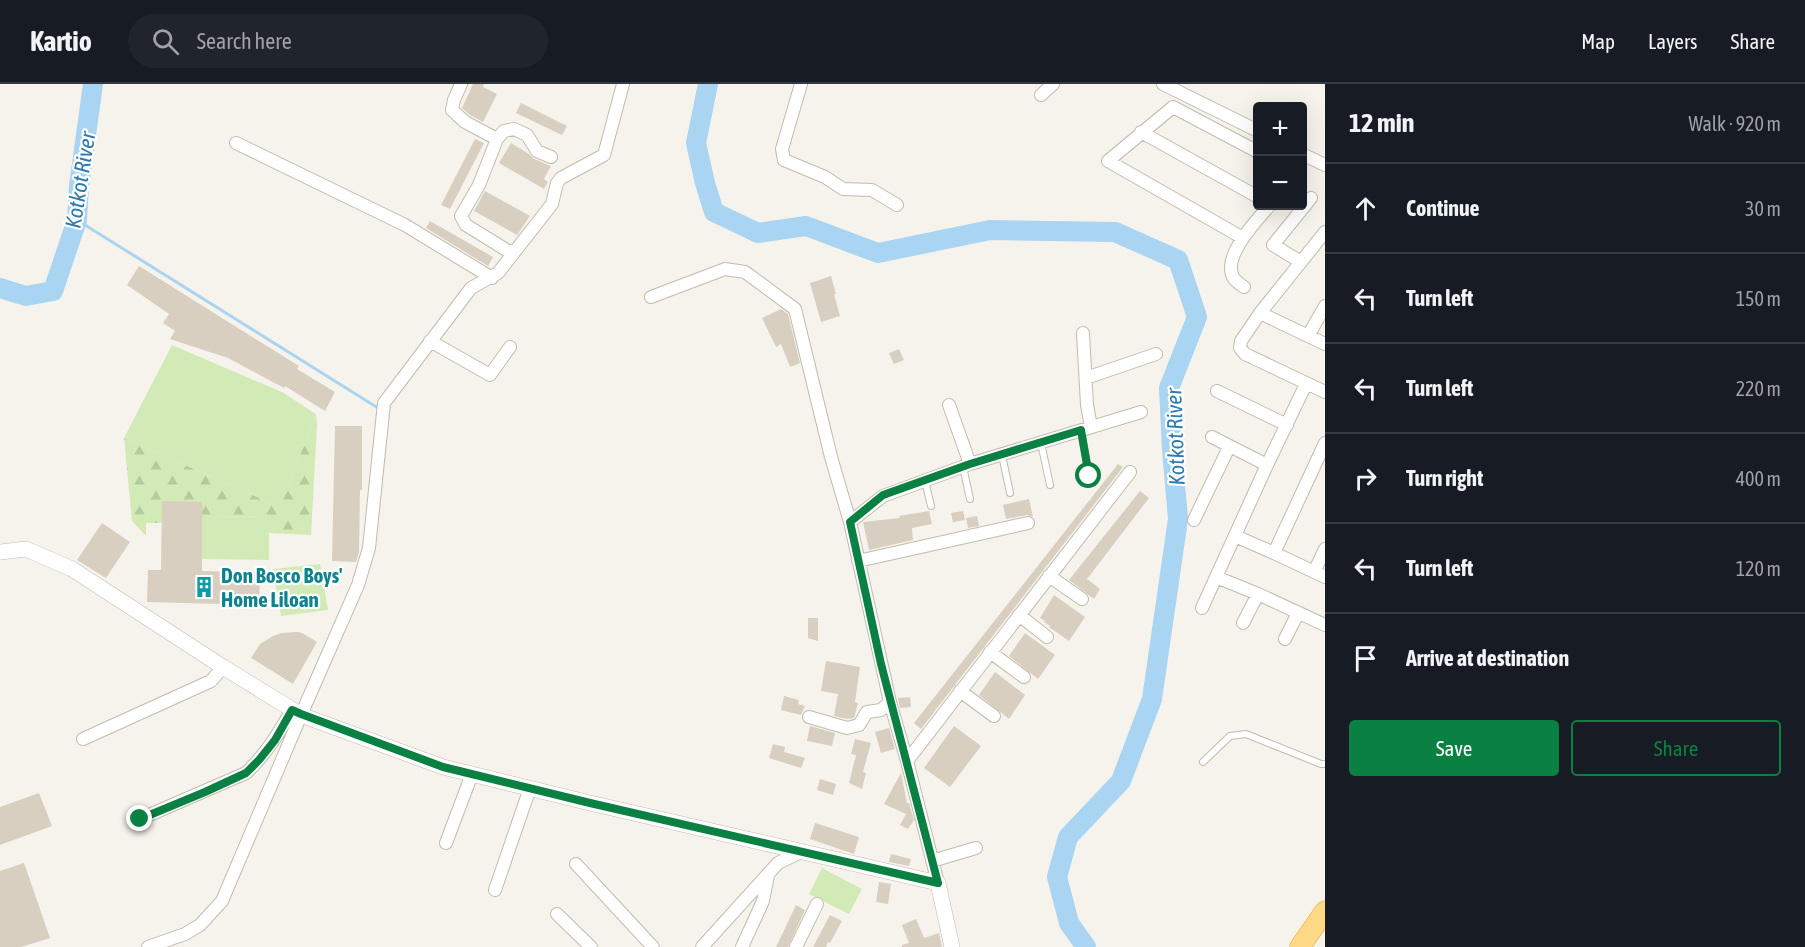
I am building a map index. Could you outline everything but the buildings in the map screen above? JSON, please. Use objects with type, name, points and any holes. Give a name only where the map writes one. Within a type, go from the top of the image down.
[{"type":"highway","points":[[1305,945],[1325,911]]},
{"type":"street","points":[[460,84],[452,110],[465,122],[497,139]]},
{"type":"street","points":[[148,947],[166,944],[200,925],[222,901],[296,712],[358,585],[369,548],[384,403],[471,288],[498,273],[552,204],[557,183],[561,178],[604,155],[623,84]]},
{"type":"street","points":[[801,84],[782,149],[784,160],[825,177],[843,189],[872,190],[897,205]]},
{"type":"street","points":[[1041,95],[1053,84]]},
{"type":"street","points":[[1163,84],[1253,129]]},
{"type":"street","points":[[1243,238],[1108,161],[1173,107],[1253,150]]},
{"type":"street","points":[[514,251],[508,250],[466,225],[461,216],[483,176],[497,139],[504,131],[514,129],[527,135],[537,151],[551,157]]},
{"type":"street","points":[[1141,132],[1253,195]]},
{"type":"street","points":[[236,142],[405,225],[492,278]]},
{"type":"street","points":[[1305,156],[1325,165]]},
{"type":"street","points":[[1301,262],[1273,245],[1311,198]]},
{"type":"street","points":[[1244,287],[1233,278],[1231,268],[1234,253],[1266,210]]},
{"type":"street","points":[[1325,232],[1260,314],[1241,341],[1240,348],[1245,354],[1325,392]]},
{"type":"street","points":[[651,297],[725,269],[745,272],[795,309],[831,457],[850,522],[890,702],[938,883],[952,947]]},
{"type":"street","points":[[1308,336],[1325,306]]},
{"type":"street","points":[[1260,314],[1325,344]]},
{"type":"street","points":[[1083,333],[1086,429]]},
{"type":"street","points":[[430,341],[490,375],[510,347]]},
{"type":"street","points":[[1086,378],[1156,354]]},
{"type":"street","points":[[1202,608],[1306,384]]},
{"type":"street","points":[[1217,391],[1287,425]]},
{"type":"street","points":[[949,405],[966,466]]},
{"type":"street","points":[[850,522],[883,495],[1002,454],[1141,412]]},
{"type":"street","points":[[1212,437],[1267,465]]},
{"type":"street","points":[[1274,553],[1325,443]]},
{"type":"street","points":[[1194,520],[1229,447]]},
{"type":"street","points":[[907,761],[1130,472]]},
{"type":"street","points":[[858,561],[1028,524]]},
{"type":"street","points":[[1234,536],[1319,575],[1325,549]]},
{"type":"street","points":[[0,552],[26,544],[72,569],[296,712],[443,767],[938,883]]},
{"type":"street","points":[[1049,576],[1082,599]]},
{"type":"street","points":[[1216,577],[1325,625]]},
{"type":"street","points":[[1243,623],[1258,594]]},
{"type":"street","points":[[1285,639],[1298,613]]},
{"type":"street","points":[[1019,615],[1047,637]]},
{"type":"street","points":[[990,652],[1023,677]]},
{"type":"street","points":[[83,739],[211,681],[223,667]]},
{"type":"street","points":[[960,691],[994,716]]},
{"type":"street","points":[[808,717],[847,728],[859,725],[867,712],[881,710],[890,702]]},
{"type":"street","points":[[140,819],[246,773],[259,760],[296,712]]},
{"type":"street","points":[[446,843],[472,774]]},
{"type":"street","points":[[495,890],[530,788]]},
{"type":"street","points":[[932,861],[976,848]]},
{"type":"street","points":[[702,947],[778,863],[801,852]]},
{"type":"street","points":[[576,864],[653,947]]},
{"type":"street","points":[[742,947],[763,901],[768,874]]},
{"type":"street","points":[[796,947],[817,904]]},
{"type":"street","points":[[558,914],[591,947]]},
{"type":"lane","points":[[1086,429],[1089,476]]},
{"type":"lane","points":[[1041,443],[1050,485]]},
{"type":"lane","points":[[1002,454],[1010,493]]},
{"type":"lane","points":[[966,466],[970,499]]},
{"type":"lane","points":[[925,480],[931,506]]},
{"type":"lane","points":[[1203,762],[1230,736],[1246,734],[1325,764]]},
{"type":"green space","points":[[172,345],[282,392],[316,414],[280,507],[124,438]]},
{"type":"green space","points":[[316,414],[311,535],[269,533],[268,517],[202,516],[162,501],[162,523],[146,523],[146,536],[132,521],[124,438],[280,507]]},
{"type":"green space","points":[[202,516],[269,517],[269,560],[202,559]]},
{"type":"green space","points":[[320,564],[328,610],[281,616],[273,569]]},
{"type":"green space","points":[[822,868],[862,889],[849,914],[809,894]]},
{"type":"waterway","name":"Kotkot River","points":[[0,288],[26,296],[53,291],[77,220],[79,186],[93,84]]},
{"type":"waterway","name":"Kotkot River","points":[[708,84],[696,143],[714,212],[758,233],[806,226],[878,253],[990,230],[1115,232],[1178,260],[1197,317],[1169,388],[1178,519],[1152,699],[1121,781],[1068,837],[1057,877],[1069,923],[1086,947]]},
{"type":"waterway","points":[[77,220],[378,408]]},
{"type":"place","name":"Don Bosco Boys' Home Liloan","points":[[204,587]]},
{"type":"route","points":[[140,819],[246,773],[275,740],[292,710],[443,767],[938,883],[890,702],[850,522],[883,495],[970,464],[1081,430],[1089,476]]}]
